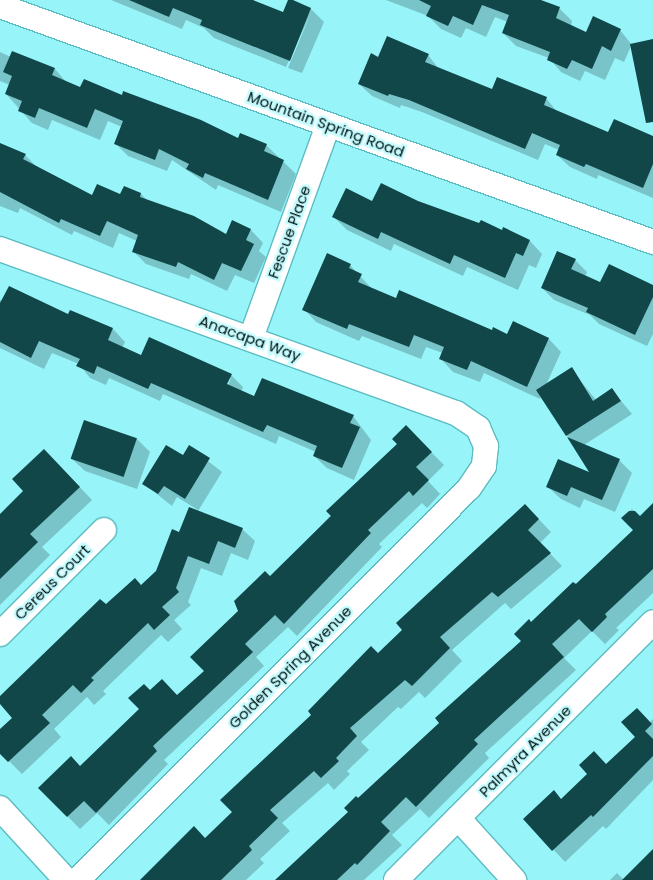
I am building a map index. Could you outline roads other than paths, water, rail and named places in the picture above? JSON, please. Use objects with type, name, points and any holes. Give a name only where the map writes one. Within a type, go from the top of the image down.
[{"type":"street","name":"Mountain Spring Road","points":[[0,6],[653,242]]},
{"type":"street","name":"Fescue Place","points":[[251,338],[328,125]]},
{"type":"street","name":"Anacapa Way","points":[[0,249],[456,413],[478,428],[486,446]]},
{"type":"street","name":"Golden Spring Avenue","points":[[78,880],[469,488],[484,466],[486,446]]},
{"type":"street","name":"Cereus Court","points":[[0,634],[104,530]]},
{"type":"street","name":"Palmyra Avenue","points":[[396,880],[653,622]]},
{"type":"street","points":[[0,808],[66,880]]},
{"type":"street","points":[[458,818],[514,880]]}]
